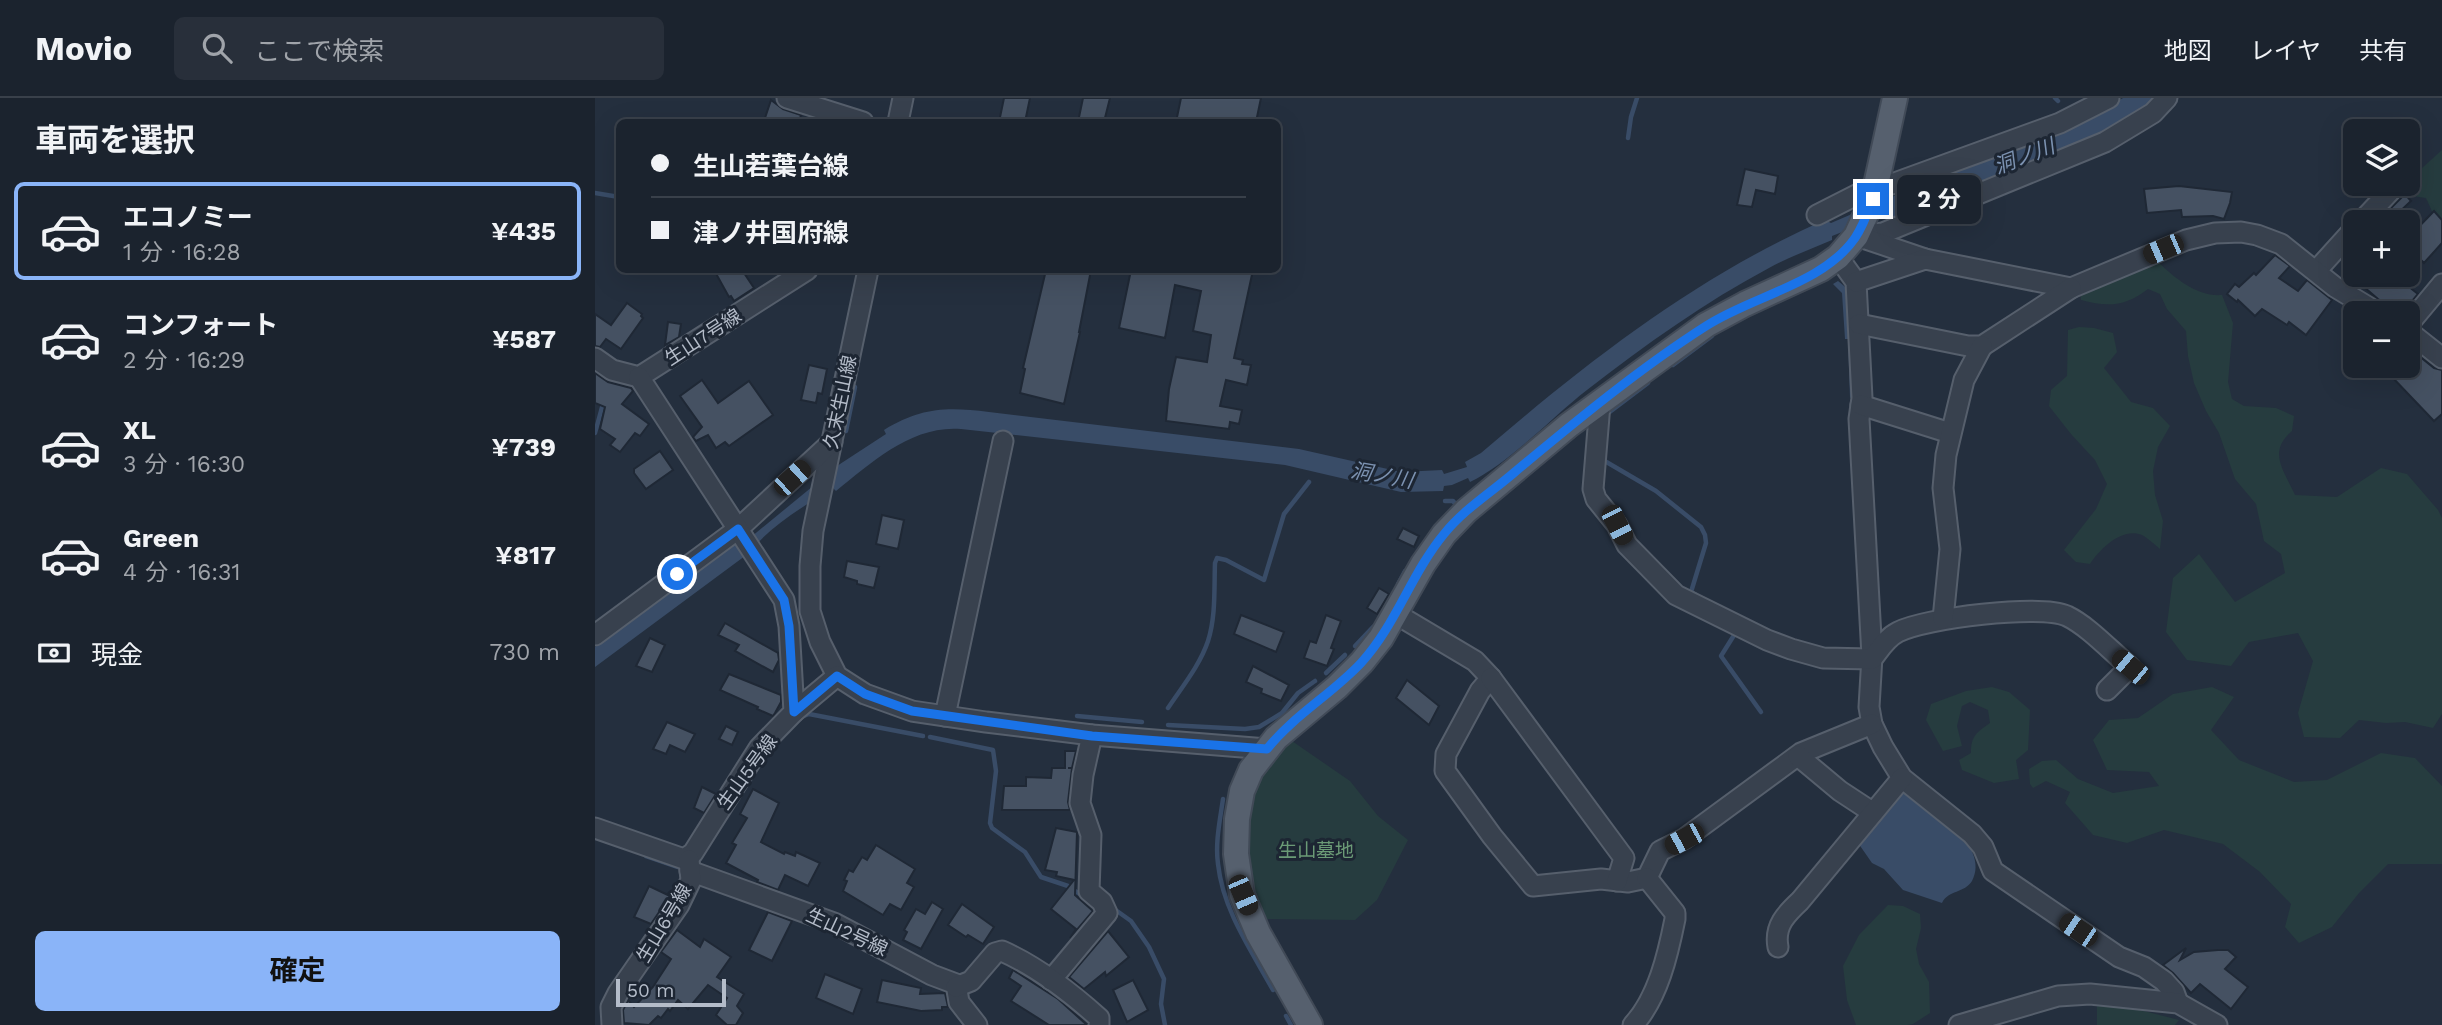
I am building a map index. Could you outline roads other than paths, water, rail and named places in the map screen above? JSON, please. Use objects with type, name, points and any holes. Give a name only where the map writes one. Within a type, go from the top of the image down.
[{"type":"main road","points":[[1310,1025],[1258,933],[1243,895],[1236,854],[1242,791],[1251,770],[1276,738],[1337,687],[1362,662],[1396,614],[1423,564],[1444,534],[1466,511],[1569,425],[1706,326],[1745,304],[1821,269],[1848,245],[1875,192],[1895,98]]},
{"type":"street","points":[[787,98],[854,119]]},
{"type":"street","points":[[899,119],[903,98]]},
{"type":"street","points":[[1817,215],[1892,184],[2060,123],[2109,98]]},
{"type":"street","points":[[1848,245],[2105,142],[2153,113],[2167,98]]},
{"type":"street","points":[[2372,210],[2386,196]]},
{"type":"street","points":[[1943,619],[1950,549],[1943,488],[1950,433],[1964,380],[1982,346],[2071,288],[2186,240],[2215,233],[2241,232],[2281,244],[2358,301]]},
{"type":"street","points":[[2316,271],[2343,241]]},
{"type":"street","points":[[1848,245],[2071,288]]},
{"type":"street","points":[[1848,245],[1856,282],[1859,324],[1859,419],[1872,659],[1869,707],[1872,724],[1902,778],[1972,834],[1983,847],[1993,872],[2119,957],[2144,967],[2164,981],[2174,992],[2178,1003]]},
{"type":"street","points":[[1856,282],[1925,259]]},
{"type":"street","name":"生山7号線","points":[[639,377],[802,273]]},
{"type":"street","name":"久末生山線","points":[[837,676],[820,642],[810,611],[810,566],[813,531],[867,273]]},
{"type":"street","points":[[2420,311],[2442,284]]},
{"type":"street","points":[[1859,324],[1982,346]]},
{"type":"street","points":[[2420,341],[2442,358]]},
{"type":"street","points":[[595,358],[611,370],[639,377],[784,600],[789,626],[794,712]]},
{"type":"street","points":[[1600,404],[1593,489],[1596,499],[1617,525],[1627,545],[1676,595],[1767,640],[1806,654],[1823,658],[1872,659]]},
{"type":"street","points":[[1861,405],[1950,433]]},
{"type":"street","points":[[945,716],[1003,441]]},
{"type":"street","points":[[595,635],[738,529],[832,442]]},
{"type":"street","points":[[1872,659],[1886,640],[1915,625],[1987,614],[2047,612],[2067,616],[2081,625],[2130,667],[2107,690]]},
{"type":"street","points":[[1396,614],[1475,661],[1491,678],[1624,858],[1617,881]]},
{"type":"street","points":[[837,676],[865,694],[912,711],[1092,736],[1267,749]]},
{"type":"street","name":"生山5号線","points":[[689,863],[759,748],[794,712],[837,676]]},
{"type":"street","points":[[1491,678],[1446,754],[1445,771],[1492,836],[1533,886],[1601,879],[1617,881],[1647,878]]},
{"type":"street","points":[[1647,878],[1660,851],[1684,839],[1798,756],[1872,724]]},
{"type":"street","points":[[1051,980],[1107,913],[1102,902],[1089,891],[1091,835],[1080,803],[1092,736]]},
{"type":"street","points":[[1798,756],[1840,791],[1872,812]]},
{"type":"street","points":[[1778,947],[1776,938],[1784,915],[1808,891],[1902,778]]},
{"type":"street","points":[[595,828],[689,863]]},
{"type":"street","name":"生山2号線","points":[[689,863],[834,923],[932,975],[956,984],[956,987]]},
{"type":"street","name":"生山6号線","points":[[612,1025],[611,1007],[618,993],[679,905],[691,880],[689,863]]},
{"type":"street","points":[[1633,1025],[1646,1009],[1680,928],[1675,914],[1647,878]]},
{"type":"street","points":[[977,1025],[959,1002],[956,987],[971,981],[995,953],[1002,951],[1072,994],[1099,1018],[1099,1025]]},
{"type":"street","points":[[1959,1025],[2058,996],[2094,994],[2178,1003],[2217,1025]]},
{"type":"water","name":"洞ノ川","points":[[2123,98],[2156,98],[2142,113],[2089,143],[1889,220],[1886,215],[1832,236],[1832,240],[1784,260],[1745,281],[1631,357],[1515,452],[1470,482],[1468,478],[1444,486],[1443,491],[1401,492],[1285,465],[943,429],[909,439],[878,458],[836,491],[833,488],[788,517],[749,553],[595,667],[595,647],[739,538],[751,537],[840,464],[886,434],[884,430],[911,417],[947,409],[989,412],[1299,449],[1401,472],[1442,470],[1444,474],[1467,467],[1465,462],[1481,453],[1603,354],[1688,294],[1732,267],[1825,220],[1831,223],[1901,193],[1899,188],[2073,125]]},
{"type":"water","points":[[1838,281],[1849,290],[1850,398],[1848,339],[1845,339],[1842,293],[1833,284]]},
{"type":"water","points":[[1904,783],[1954,826],[1973,854],[1976,868],[1972,881],[1942,903],[1903,890],[1884,869],[1872,863],[1856,840]]},
{"type":"waterway","points":[[1628,138],[1637,98]]},
{"type":"waterway","points":[[2055,98],[2058,101]]},
{"type":"waterway","points":[[595,193],[616,196]]},
{"type":"waterway","points":[[1673,365],[1712,336]]},
{"type":"waterway","points":[[1607,414],[1648,383]]},
{"type":"waterway","points":[[846,431],[855,387]]},
{"type":"waterway","points":[[595,433],[604,400]]},
{"type":"waterway","points":[[1603,460],[1656,491],[1701,527],[1706,543],[1691,592],[1696,595]]},
{"type":"waterway","points":[[1168,708],[1196,667],[1208,641],[1217,558],[1264,580],[1284,514],[1309,482]]},
{"type":"waterway","points":[[1445,501],[1453,501],[1457,506],[1455,508]]},
{"type":"waterway","points":[[1398,584],[1405,571]]},
{"type":"waterway","points":[[1355,646],[1373,627]]},
{"type":"waterway","points":[[1736,632],[1721,656],[1761,712]]},
{"type":"waterway","points":[[1326,673],[1345,655]]},
{"type":"waterway","points":[[1168,725],[1245,729],[1259,727],[1282,713],[1298,693],[1315,681]]},
{"type":"waterway","points":[[801,717],[809,714],[923,736]]},
{"type":"waterway","points":[[1077,716],[1142,722]]},
{"type":"waterway","points":[[930,737],[993,750],[996,771],[990,823],[992,828],[1025,852],[1041,877],[1068,886],[1084,897]]},
{"type":"waterway","points":[[1223,799],[1217,848],[1221,881],[1239,929],[1273,990]]},
{"type":"waterway","points":[[646,856],[678,867]]},
{"type":"waterway","points":[[1117,911],[1131,921],[1149,947],[1164,979],[1161,1004],[1165,1025]]},
{"type":"waterway","points":[[1286,1016],[1291,1025]]},
{"type":"park label","name":"生山墓地","points":[[1316,850]]}]
